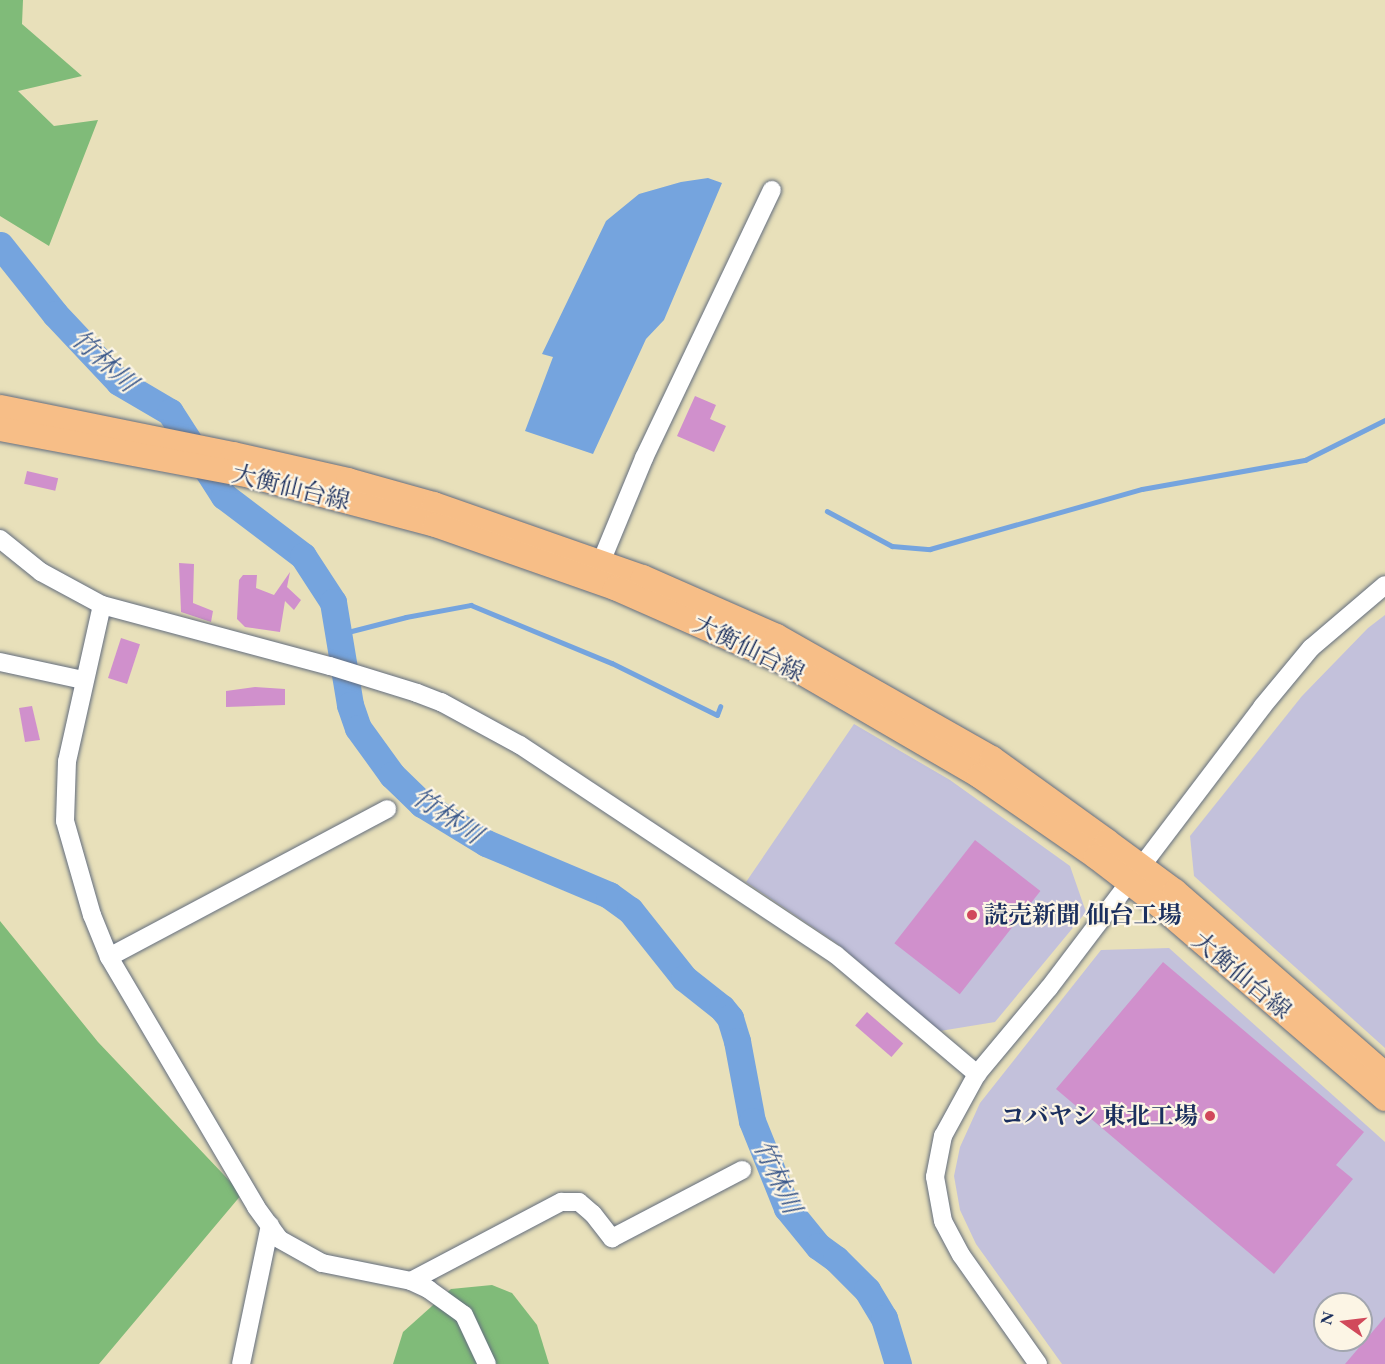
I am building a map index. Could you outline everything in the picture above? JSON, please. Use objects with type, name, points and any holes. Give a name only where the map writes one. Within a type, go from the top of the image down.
[{"type":"main road","name":"大衡仙台線","points":[[0,407],[233,454],[348,480],[435,504],[602,562],[777,636],[992,758],[1136,875],[1385,1099]]},
{"type":"main road","name":"大衡仙台線","points":[[0,429],[250,476],[435,525],[615,588],[785,663],[979,776],[1136,875],[1184,898],[1385,1074]]},
{"type":"street","points":[[602,562],[644,458],[772,190]]},
{"type":"street","points":[[0,539],[41,572],[102,605],[364,676],[441,702],[520,745],[836,955],[977,1074]]},
{"type":"street","points":[[1038,1364],[961,1255],[943,1221],[935,1177],[943,1136],[977,1074],[1049,988],[1254,717],[1311,648],[1385,585]]},
{"type":"street","points":[[102,605],[83,680],[67,761],[65,820],[92,915],[110,957],[256,1207],[279,1239],[322,1263],[411,1281],[464,1315],[488,1364]]},
{"type":"street","points":[[0,662],[83,680]]},
{"type":"street","points":[[110,957],[387,809]]},
{"type":"street","points":[[411,1281],[561,1202],[579,1202],[593,1214],[612,1238],[742,1170]]},
{"type":"street","points":[[241,1364],[270,1226]]},
{"type":"shaded area","points":[[1385,615],[1385,1048],[1194,876],[1190,836],[1302,696],[1368,628]]},
{"type":"shaded area","points":[[854,724],[950,780],[1070,866],[1086,912],[995,1022],[940,1031],[838,944],[746,882]]},
{"type":"shaded area","points":[[1169,948],[1385,1142],[1385,1364],[1062,1364],[976,1244],[960,1210],[954,1176],[960,1147],[980,1103],[1101,950]]},
{"type":"green space","points":[[0,0],[23,0],[22,24],[82,76],[18,91],[54,126],[98,120],[49,246],[0,216]]},
{"type":"green space","points":[[0,921],[98,1042],[242,1194],[99,1364],[0,1364]]},
{"type":"green space","points":[[492,1285],[512,1293],[537,1325],[549,1364],[393,1364],[403,1332],[451,1289]]},
{"type":"water","points":[[708,178],[722,183],[664,320],[646,339],[593,454],[525,431],[553,357],[542,354],[606,221],[639,194],[681,182]]},
{"type":"building","points":[[695,396],[716,405],[710,419],[726,426],[714,452],[677,436]]},
{"type":"building","points":[[27,471],[58,478],[55,491],[24,484]]},
{"type":"building","points":[[179,563],[194,564],[193,603],[213,611],[211,622],[181,612]]},
{"type":"building","points":[[290,572],[287,587],[301,600],[294,610],[285,601],[280,632],[245,627],[237,619],[239,580],[243,575],[257,575],[256,588],[274,595]]},
{"type":"building","points":[[121,638],[140,644],[127,684],[108,678]]},
{"type":"building","points":[[255,687],[285,689],[285,705],[226,707],[226,691]]},
{"type":"building","points":[[32,706],[40,740],[25,742],[19,708]]},
{"type":"building","points":[[975,840],[1040,891],[960,994],[894,943]]},
{"type":"building","points":[[1163,962],[1364,1132],[1336,1165],[1353,1179],[1274,1274],[1056,1089]]},
{"type":"building","points":[[867,1012],[903,1043],[891,1057],[855,1026]]},
{"type":"building","points":[[1385,1317],[1385,1364],[1345,1364],[1355,1352],[1373,1352],[1373,1331]]},
{"type":"waterway","name":"竹林川","points":[[0,245],[55,314],[119,382],[170,412],[224,496],[303,556],[333,602],[350,705],[358,728],[392,775],[422,804],[486,843],[609,895],[630,910],[684,978],[722,1008],[730,1018],[737,1041],[752,1121],[787,1208],[818,1246],[836,1259],[867,1290],[884,1318],[898,1364]]},
{"type":"waterway","points":[[827,511],[892,546],[930,549],[1142,489],[1305,460],[1385,420]]},
{"type":"waterway","points":[[340,634],[406,617],[471,605],[612,663],[717,715],[720,707]]},
{"type":"place","name":"読売新聞 仙台工場","points":[[972,915]]},
{"type":"place","name":"コバヤシ 東北工場","points":[[1210,1116]]}]
